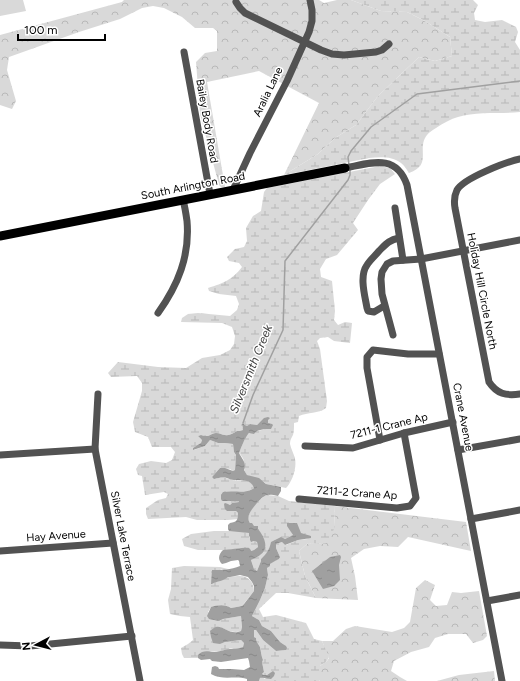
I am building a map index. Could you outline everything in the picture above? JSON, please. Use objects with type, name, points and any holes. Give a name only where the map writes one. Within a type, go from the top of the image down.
[{"type":"main road","name":"South Arlington Road","points":[[0,236],[349,167]]},
{"type":"street","name":"Aralia Lane","points":[[234,190],[250,153],[287,81],[309,32],[312,21],[310,0]]},
{"type":"street","points":[[236,2],[245,13],[320,50],[332,54],[344,55],[376,52],[382,50],[389,44]]},
{"type":"street","name":"Bailey Body Road","points":[[184,52],[210,194]]},
{"type":"street","name":"Holiday Hill Circle North","points":[[520,159],[482,173],[464,183],[458,189],[454,198],[489,382],[497,392],[506,394],[520,394]]},
{"type":"street","name":"South Arlington Road","points":[[349,167],[377,162],[391,164]]},
{"type":"street","name":"Crane Avenue","points":[[391,164],[400,171],[407,185],[502,681]]},
{"type":"street","points":[[158,313],[175,285],[182,270],[186,253],[188,235],[183,200]]},
{"type":"street","points":[[395,208],[402,260]]},
{"type":"street","points":[[384,306],[374,312],[368,311],[363,286],[363,275],[366,266],[391,239],[399,238]]},
{"type":"street","points":[[392,335],[382,294],[382,272],[387,264],[393,261],[421,259],[520,240]]},
{"type":"street","points":[[380,440],[367,368],[368,357],[373,350],[408,354],[439,354]]},
{"type":"street","name":"Silver Lake Terrace","points":[[98,394],[95,449],[140,681]]},
{"type":"street","name":"7211-1 Crane Ap","points":[[305,446],[353,448],[404,433],[453,422]]},
{"type":"street","name":"7211-2 Crane Ap","points":[[299,499],[397,508],[410,506],[416,498],[404,433]]},
{"type":"street","points":[[458,450],[520,440]]},
{"type":"street","points":[[0,455],[95,449]]},
{"type":"street","points":[[471,519],[520,510]]},
{"type":"street","name":"Hay Avenue","points":[[0,551],[113,543]]},
{"type":"street","points":[[487,601],[520,595]]},
{"type":"street","points":[[0,646],[30,646],[132,636]]},
{"type":"green space","points":[[0,0],[23,0],[26,11],[0,16]]},
{"type":"green space","points":[[124,0],[319,0],[324,3],[337,0],[351,0],[381,11],[407,12],[425,21],[450,37],[452,56],[435,61],[419,57],[378,96],[356,125],[335,138],[318,154],[284,175],[319,103],[259,71],[207,82],[225,187],[221,187],[219,185],[200,114],[196,62],[205,53],[217,51],[217,31],[213,28],[195,28],[182,17],[164,8],[153,6],[142,8],[120,19],[9,57],[7,70],[16,101],[12,109],[0,105],[0,35],[122,2]]},
{"type":"green space","points":[[351,0],[473,0],[478,5],[474,13],[475,20],[485,22],[502,20],[516,27],[518,32],[515,42],[520,50],[520,112],[465,115],[444,123],[427,135],[424,140],[423,156],[420,166],[416,170],[409,173],[403,165],[397,161],[382,157],[369,158],[284,175],[318,154],[335,138],[356,125],[378,96],[419,57],[435,61],[452,56],[450,37],[425,21],[407,12],[381,11]]},
{"type":"green space","points":[[380,166],[390,168],[395,174],[380,184],[368,200],[353,223],[358,230],[337,255],[326,259],[320,269],[321,277],[332,281],[335,311],[334,320],[338,325],[345,322],[352,323],[350,343],[334,341],[328,337],[320,338],[317,341],[320,349],[327,401],[326,408],[299,416],[298,422],[294,423],[290,444],[295,459],[295,466],[294,475],[290,482],[286,488],[266,484],[247,475],[244,460],[239,453],[249,433],[265,429],[268,420],[265,418],[257,425],[251,424],[247,426],[243,423],[242,427],[244,430],[237,431],[230,435],[214,433],[208,436],[198,436],[202,440],[201,444],[193,448],[194,450],[205,446],[210,440],[218,443],[233,444],[236,455],[235,470],[233,471],[230,469],[220,468],[212,477],[216,479],[222,477],[232,480],[244,480],[252,484],[254,488],[252,490],[237,492],[222,501],[239,501],[230,505],[228,504],[231,511],[236,511],[238,513],[238,519],[197,520],[186,517],[148,519],[146,508],[158,500],[166,498],[168,494],[164,492],[145,495],[142,476],[138,475],[136,469],[139,464],[151,461],[166,463],[172,460],[175,452],[171,447],[152,447],[148,437],[135,432],[133,422],[142,391],[142,383],[137,376],[111,377],[108,373],[118,362],[158,367],[186,368],[202,358],[220,355],[230,350],[234,344],[235,336],[232,327],[222,323],[181,322],[182,318],[188,314],[198,313],[230,316],[237,310],[239,304],[236,296],[219,294],[209,291],[208,288],[227,280],[235,275],[242,267],[239,263],[229,261],[227,257],[235,249],[244,247],[247,241],[246,228],[253,216],[261,211],[264,192],[267,188]]},
{"type":"green space","points":[[267,495],[278,496],[289,501],[334,506],[335,526],[329,542],[322,544],[308,543],[299,551],[305,576],[316,598],[288,593],[276,593],[259,609],[263,617],[276,615],[306,623],[314,639],[322,641],[329,657],[327,661],[320,666],[319,681],[259,681],[262,677],[265,679],[270,673],[267,675],[262,674],[264,672],[263,660],[260,647],[256,638],[254,637],[254,630],[256,630],[263,640],[276,651],[286,650],[286,646],[280,642],[271,631],[262,626],[259,620],[252,616],[265,588],[268,575],[267,568],[273,561],[279,559],[280,557],[276,544],[282,542],[286,545],[298,540],[308,539],[291,531],[293,535],[270,547],[265,556],[261,559],[257,571],[254,569],[251,560],[265,547],[265,544],[262,535],[249,522],[248,519],[251,511],[257,503]]},
{"type":"green space","points":[[334,506],[466,522],[471,551],[408,537],[398,547],[380,546],[364,549],[351,558],[358,600],[316,598],[305,576],[299,551],[308,543],[322,544],[335,526]]},
{"type":"green space","points":[[214,531],[241,531],[249,533],[251,542],[257,542],[258,547],[251,551],[240,549],[198,550],[184,546],[182,539],[191,534]]},
{"type":"green space","points":[[184,566],[220,567],[228,569],[221,569],[211,584],[228,577],[237,576],[245,577],[252,582],[254,591],[242,606],[231,608],[224,606],[211,607],[208,612],[219,621],[241,616],[241,631],[233,632],[220,627],[219,644],[241,640],[244,643],[243,647],[240,649],[232,648],[218,652],[210,651],[198,655],[198,658],[184,658],[181,648],[193,640],[190,617],[170,614],[168,600],[171,589],[172,568]]},
{"type":"green space","points":[[425,580],[435,585],[430,600],[436,606],[447,605],[452,592],[461,593],[479,591],[487,636],[483,640],[473,643],[466,634],[448,634],[435,638],[429,647],[411,652],[394,661],[391,671],[407,681],[319,681],[320,666],[329,658],[322,641],[333,641],[346,629],[355,626],[392,632],[404,628],[410,622],[416,588]]},
{"type":"green space","points":[[494,671],[495,681],[437,681],[459,675]]},
{"type":"water","points":[[264,418],[270,418],[268,423],[273,425],[271,429],[259,430],[254,434],[249,433],[244,440],[239,453],[245,463],[244,470],[247,475],[259,478],[266,484],[281,487],[281,491],[278,496],[266,495],[261,499],[250,512],[248,518],[250,523],[254,526],[258,526],[258,529],[265,542],[265,549],[263,552],[251,560],[254,569],[257,571],[261,559],[268,551],[271,542],[281,537],[285,539],[293,535],[287,526],[287,523],[297,523],[301,533],[311,536],[311,538],[298,540],[285,545],[282,542],[276,544],[280,557],[267,568],[268,575],[265,588],[252,616],[259,620],[262,626],[271,631],[287,648],[286,650],[276,651],[263,640],[256,630],[254,630],[254,637],[256,638],[260,647],[263,660],[264,672],[262,674],[267,675],[273,671],[275,673],[271,679],[260,678],[259,681],[247,681],[247,679],[243,678],[220,677],[211,674],[212,667],[215,666],[219,669],[244,670],[250,667],[248,658],[221,662],[212,661],[210,659],[201,660],[198,658],[198,655],[204,651],[217,652],[243,647],[244,643],[241,640],[220,644],[213,643],[210,631],[215,627],[221,627],[233,632],[241,631],[241,616],[219,621],[209,619],[207,616],[211,607],[213,606],[224,605],[231,608],[242,606],[254,591],[254,586],[248,577],[240,575],[228,577],[211,584],[212,570],[230,569],[240,566],[238,560],[222,564],[219,557],[223,550],[249,548],[251,551],[258,547],[257,542],[251,542],[249,533],[229,531],[228,525],[237,520],[238,513],[236,511],[227,511],[224,504],[230,505],[239,501],[222,501],[221,499],[223,492],[248,491],[254,488],[248,481],[227,478],[214,479],[212,477],[220,468],[233,471],[235,470],[236,455],[233,444],[218,443],[210,440],[205,446],[193,450],[193,448],[201,443],[202,440],[198,436],[208,436],[214,433],[230,435],[237,431],[243,430],[243,423],[247,426],[250,424],[257,425]]},
{"type":"water","points":[[340,555],[340,580],[334,586],[323,589],[312,571],[330,557]]},
{"type":"waterway","name":"Silversmith Creek","points":[[349,165],[348,157],[351,151],[371,127],[417,94],[520,81]]},
{"type":"waterway","name":"Silversmith Creek","points":[[243,423],[253,395],[283,330],[285,261],[348,180],[350,169]]}]
